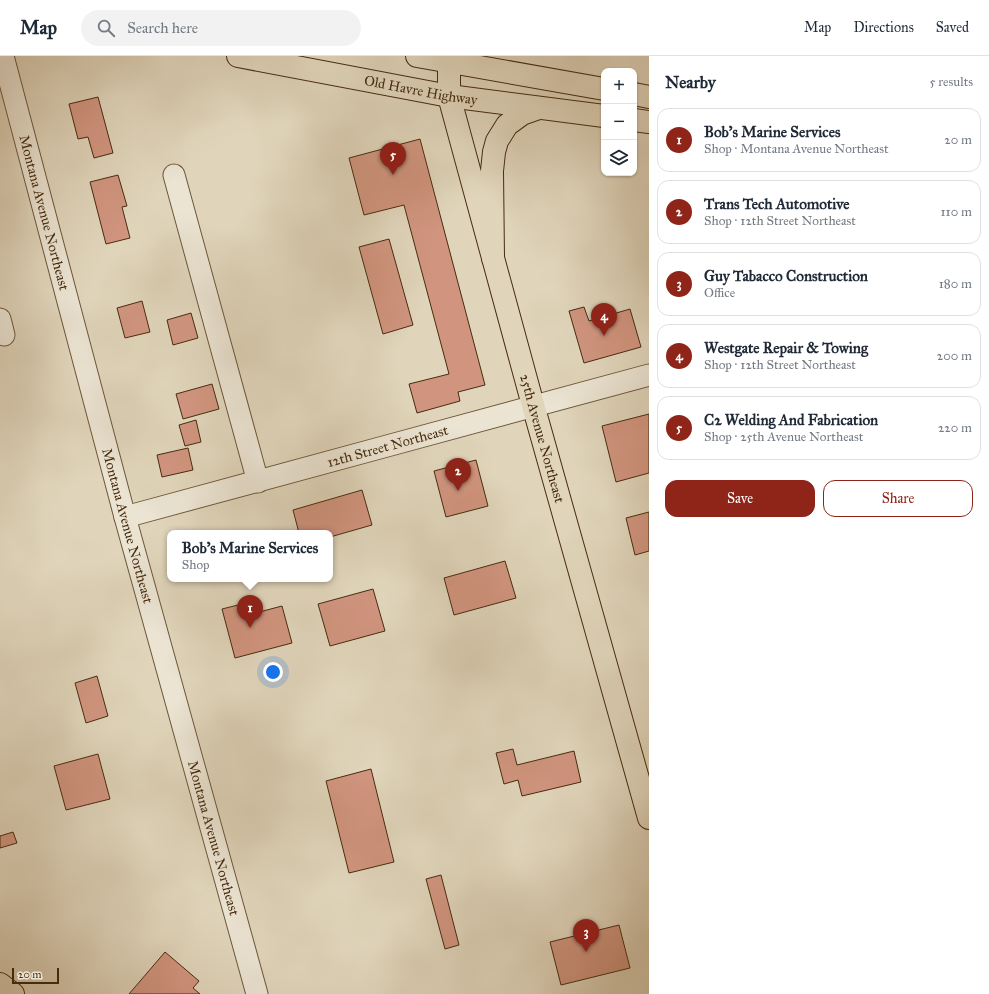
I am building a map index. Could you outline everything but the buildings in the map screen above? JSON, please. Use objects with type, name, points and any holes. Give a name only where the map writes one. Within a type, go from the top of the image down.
[{"type":"main road","name":"Old Havre Highway","points":[[238,56],[449,96],[601,116]]},
{"type":"main road","points":[[417,56],[449,59],[601,88]]},
{"type":"main road","name":"25th Avenue Northeast","points":[[449,59],[449,96],[649,818]]},
{"type":"main road","points":[[637,95],[649,97]]},
{"type":"main road","points":[[493,258],[492,171],[494,152],[499,137],[507,125],[522,114],[539,108]]},
{"type":"main road","points":[[637,120],[649,122]]},
{"type":"main road","points":[[0,984],[13,994]]},
{"type":"street","name":"Montana Avenue Northeast","points":[[3,65],[125,517],[257,994]]},
{"type":"street","points":[[174,175],[258,482]]},
{"type":"street","name":"12th Street Northeast","points":[[125,517],[649,375]]},
{"type":"place","name":"C2 Welding And Fabrication","points":[[393,175]]},
{"type":"place","name":"Westgate Repair & Towing","points":[[604,336]]},
{"type":"place","name":"Trans Tech Automotive","points":[[458,491]]},
{"type":"place","name":"Bob's Marine Services","points":[[250,628]]},
{"type":"place","name":"Guy Tabacco Construction","points":[[586,952]]}]
